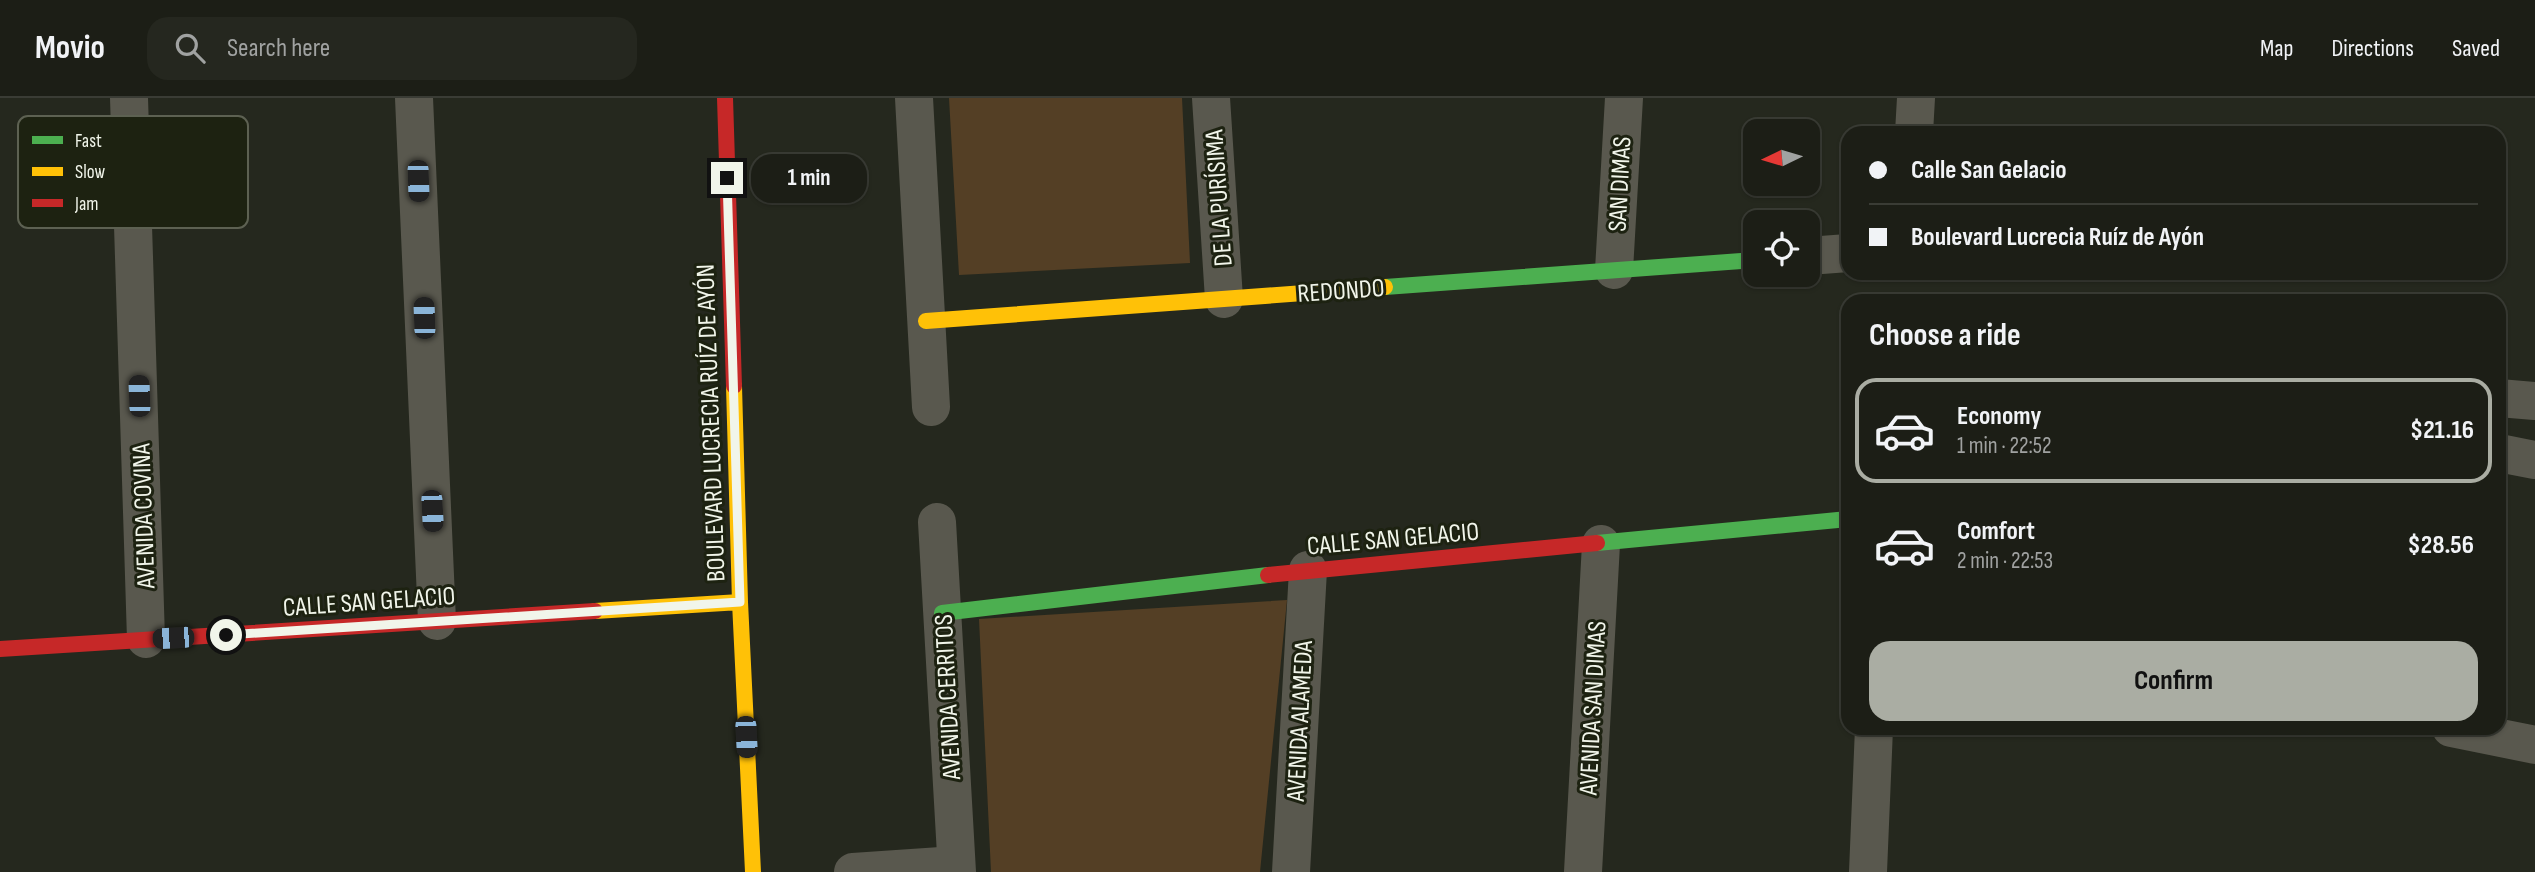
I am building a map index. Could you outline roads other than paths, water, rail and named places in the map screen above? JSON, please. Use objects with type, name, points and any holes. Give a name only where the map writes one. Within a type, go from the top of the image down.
[{"type":"street","name":"AVENIDA COVINA","points":[[129,98],[130,116]]},
{"type":"street","points":[[414,98],[437,621]]},
{"type":"street","name":"BOULEVARD LUCRECIA RUÍZ DE AYÓN","points":[[725,98],[740,602],[752,872]]},
{"type":"street","points":[[914,98],[931,407]]},
{"type":"street","name":"DE LA PURÍSIMA","points":[[1211,98],[1224,299]]},
{"type":"street","name":"SAN DIMAS","points":[[1614,270],[1624,98]]},
{"type":"street","points":[[1914,126],[1916,98]]},
{"type":"street","name":"AVENIDA COVINA","points":[[133,228],[146,639]]},
{"type":"street","points":[[1820,255],[1841,254]]},
{"type":"street","name":"REDONDO","points":[[926,321],[1743,261]]},
{"type":"street","points":[[2506,399],[2535,401]]},
{"type":"street","points":[[2506,454],[2535,460]]},
{"type":"street","name":"CALLE SAN GELACIO","points":[[942,613],[1308,570],[1841,521]]},
{"type":"street","name":"AVENIDA CERRITOS","points":[[937,522],[956,868]]},
{"type":"street","name":"AVENIDA SAN DIMAS","points":[[1583,872],[1601,544]]},
{"type":"street","name":"AVENIDA ALAMEDA","points":[[1291,872],[1308,570]]},
{"type":"street","name":"CALLE SAN GELACIO","points":[[0,649],[740,602]]},
{"type":"street","points":[[1868,872],[1874,735]]},
{"type":"street","points":[[2486,735],[2535,745]]},
{"type":"street","points":[[853,872],[956,868]]}]
